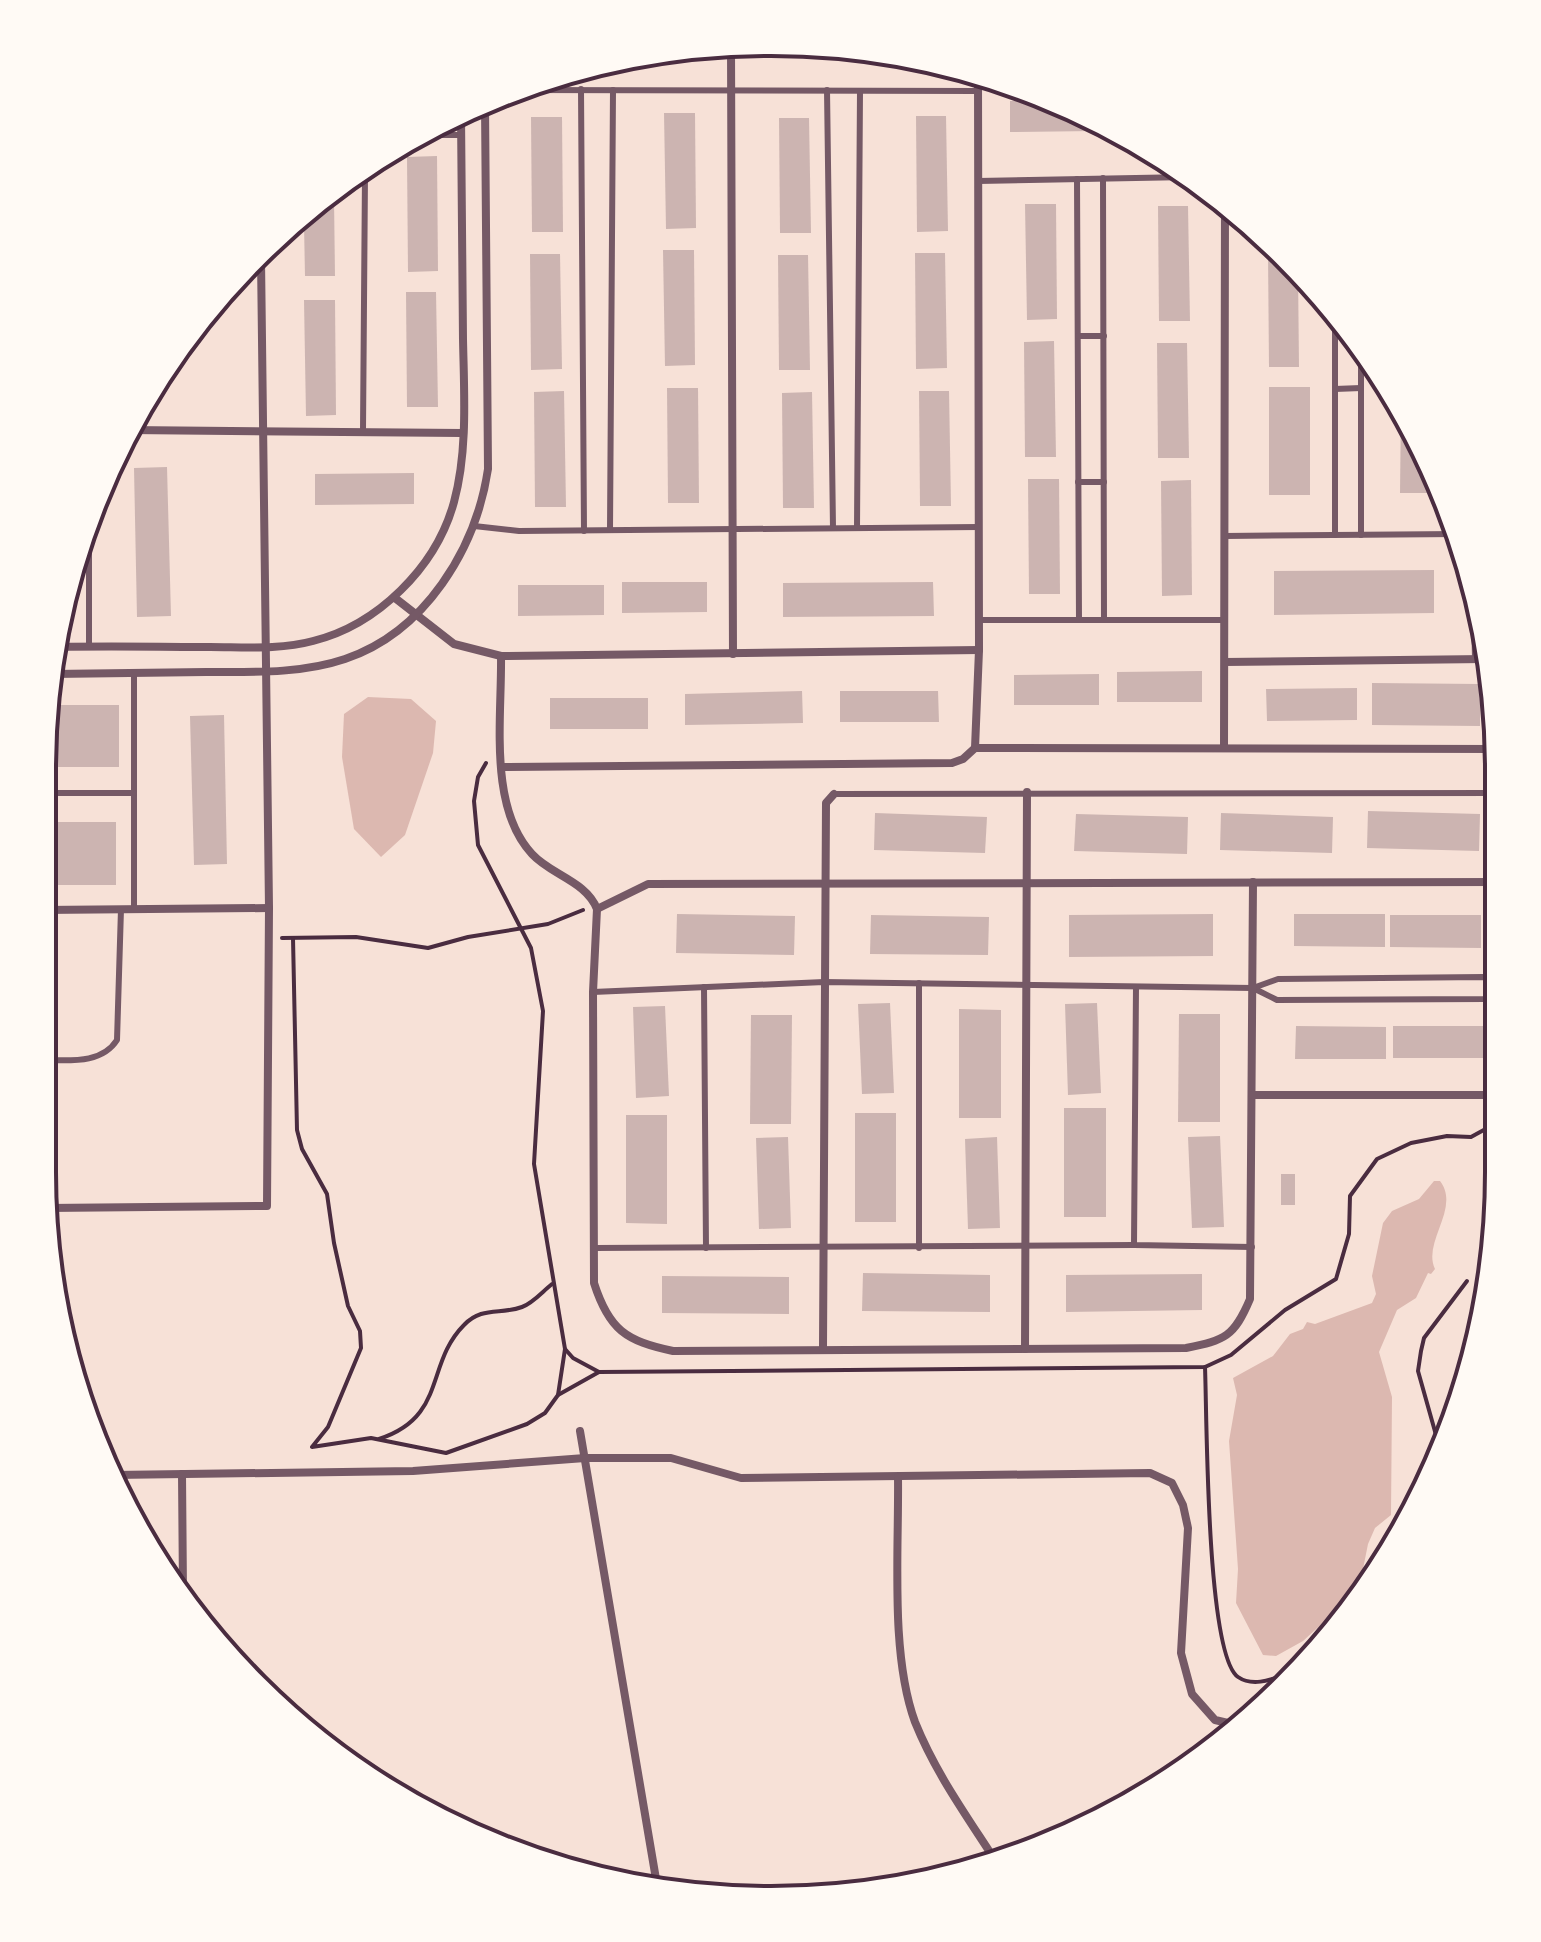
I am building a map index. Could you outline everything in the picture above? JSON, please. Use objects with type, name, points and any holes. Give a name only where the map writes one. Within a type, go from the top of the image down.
[{"type":"street","points":[[731,58],[733,654]]},
{"type":"street","points":[[975,748],[979,650],[978,87]]},
{"type":"street","points":[[63,674],[266,672],[343,660],[364,652],[416,615],[444,582],[483,506],[490,432],[485,115]]},
{"type":"street","points":[[67,647],[267,647],[310,642],[339,634],[395,598],[423,563],[454,505],[462,433],[461,127]]},
{"type":"street","points":[[1224,747],[1225,220]]},
{"type":"street","points":[[58,1208],[267,1206],[269,908],[261,269]]},
{"type":"street","points":[[143,430],[462,433]]},
{"type":"street","points":[[395,598],[454,644],[501,656],[979,650]]},
{"type":"street","points":[[501,656],[503,799],[513,829],[533,856],[592,896],[597,909],[593,992],[594,1283],[600,1303],[616,1327],[644,1345],[673,1351],[1186,1348],[1216,1342],[1231,1333],[1239,1324],[1250,1299],[1253,882]]},
{"type":"street","points":[[1225,662],[1476,659]]},
{"type":"street","points":[[503,767],[952,763],[975,748],[1484,749]]},
{"type":"street","points":[[1025,1349],[1027,792]]},
{"type":"street","points":[[823,1348],[826,803],[834,794]]},
{"type":"street","points":[[597,909],[648,884],[1485,882]]},
{"type":"street","points":[[56,910],[269,908]]},
{"type":"street","points":[[1252,1095],[1485,1095]]},
{"type":"street","points":[[580,1431],[656,1876]]},
{"type":"street","points":[[124,1475],[413,1471],[585,1458],[671,1458],[741,1478],[1150,1473],[1172,1483],[1183,1505],[1188,1528],[1181,1653],[1192,1694],[1215,1720],[1225,1722]]},
{"type":"street","points":[[182,1474],[183,1577]]},
{"type":"street","points":[[898,1477],[901,1665],[914,1720],[937,1769],[989,1851]]},
{"type":"lane","points":[[556,89],[978,91]]},
{"type":"lane","points":[[581,89],[584,531]]},
{"type":"lane","points":[[610,530],[613,90]]},
{"type":"lane","points":[[827,90],[833,528]]},
{"type":"lane","points":[[857,528],[860,91]]},
{"type":"lane","points":[[445,135],[461,135]]},
{"type":"lane","points":[[978,181],[1169,177]]},
{"type":"lane","points":[[1103,178],[1104,620]]},
{"type":"lane","points":[[1077,179],[1079,620]]},
{"type":"lane","points":[[363,431],[365,183]]},
{"type":"lane","points":[[1335,333],[1335,535]]},
{"type":"lane","points":[[1078,336],[1104,336]]},
{"type":"lane","points":[[1361,369],[1361,535]]},
{"type":"lane","points":[[1335,389],[1361,388]]},
{"type":"lane","points":[[1078,482],[1104,482]]},
{"type":"lane","points":[[474,526],[519,531],[979,527]]},
{"type":"lane","points":[[1225,536],[1445,534]]},
{"type":"lane","points":[[89,557],[89,646]]},
{"type":"lane","points":[[979,620],[1225,620]]},
{"type":"lane","points":[[134,673],[134,909]]},
{"type":"lane","points":[[56,793],[134,793]]},
{"type":"lane","points":[[834,794],[1485,793]]},
{"type":"lane","points":[[56,1059],[95,1058],[112,1048],[117,1040],[121,909]]},
{"type":"lane","points":[[593,992],[824,982],[1253,988],[1278,979],[1485,978]]},
{"type":"lane","points":[[919,983],[919,1248]]},
{"type":"lane","points":[[704,987],[706,1248]]},
{"type":"lane","points":[[1134,1245],[1136,987]]},
{"type":"lane","points":[[1253,988],[1277,1000],[1485,999]]},
{"type":"lane","points":[[595,1248],[1252,1247]]},
{"type":"path","points":[[486,763],[478,777],[474,801],[478,845],[531,948],[543,1011],[534,1164],[565,1349],[558,1395]]},
{"type":"path","points":[[269,938],[356,937],[428,948],[468,937],[522,930],[597,909]]},
{"type":"path","points":[[293,938],[297,1130],[302,1149],[327,1194],[334,1243],[348,1306],[360,1331],[361,1348],[328,1427],[312,1447],[376,1440],[446,1453],[527,1424],[545,1413],[558,1395],[599,1372],[1205,1367],[1231,1355],[1285,1310],[1336,1279],[1349,1234],[1350,1196],[1377,1159],[1411,1143],[1447,1136],[1471,1137],[1485,1129]]},
{"type":"path","points":[[1435,1433],[1418,1371],[1421,1351],[1424,1338],[1470,1276]]},
{"type":"path","points":[[376,1440],[413,1423],[438,1380],[461,1327],[489,1309],[521,1307],[552,1284]]},
{"type":"path","points":[[565,1349],[599,1372]]},
{"type":"path","points":[[1205,1367],[1214,1589],[1221,1645],[1229,1669],[1241,1679],[1265,1681],[1275,1678]]},
{"type":"shaded area","points":[[368,697],[411,699],[436,721],[433,753],[405,835],[381,857],[354,829],[342,757],[344,714]]},
{"type":"shaded area","points":[[1434,1181],[1440,1181],[1446,1202],[1433,1248],[1435,1269],[1428,1273],[1416,1298],[1397,1310],[1379,1352],[1392,1397],[1391,1515],[1375,1528],[1363,1571],[1326,1620],[1303,1641],[1276,1656],[1263,1655],[1236,1603],[1238,1569],[1229,1441],[1237,1395],[1233,1378],[1273,1356],[1290,1334],[1303,1329],[1307,1322],[1315,1324],[1372,1303],[1376,1294],[1372,1276],[1383,1223],[1392,1211],[1419,1199]]},
{"type":"building","points":[[1010,101],[1044,110],[1089,131],[1010,132]]},
{"type":"building","points":[[664,113],[695,113],[696,228],[666,229]]},
{"type":"building","points":[[916,116],[946,116],[948,231],[917,232]]},
{"type":"building","points":[[531,117],[562,117],[563,232],[532,232]]},
{"type":"building","points":[[779,118],[809,118],[811,233],[780,233]]},
{"type":"building","points":[[437,156],[438,271],[408,272],[407,157]]},
{"type":"building","points":[[1025,204],[1056,204],[1057,319],[1027,320]]},
{"type":"building","points":[[334,206],[335,276],[305,276],[304,229]]},
{"type":"building","points":[[1158,206],[1188,206],[1190,321],[1159,321]]},
{"type":"building","points":[[663,250],[694,250],[695,365],[665,366]]},
{"type":"building","points":[[915,253],[945,253],[947,368],[916,369]]},
{"type":"building","points":[[530,254],[560,254],[562,369],[531,370]]},
{"type":"building","points":[[778,255],[808,255],[810,370],[779,370]]},
{"type":"building","points":[[1268,258],[1298,289],[1299,367],[1269,367]]},
{"type":"building","points":[[406,292],[436,292],[438,407],[407,407]]},
{"type":"building","points":[[304,300],[335,300],[336,415],[306,416]]},
{"type":"building","points":[[1054,341],[1056,457],[1025,457],[1024,342]]},
{"type":"building","points":[[1157,343],[1187,343],[1189,458],[1158,458]]},
{"type":"building","points":[[1269,387],[1310,387],[1310,495],[1269,495]]},
{"type":"building","points":[[667,388],[698,388],[699,503],[668,503]]},
{"type":"building","points":[[564,391],[566,507],[535,507],[534,392]]},
{"type":"building","points":[[919,391],[949,391],[951,506],[920,506]]},
{"type":"building","points":[[812,392],[814,508],[783,508],[782,393]]},
{"type":"building","points":[[1401,435],[1429,493],[1400,493]]},
{"type":"building","points":[[167,467],[171,616],[137,617],[134,468]]},
{"type":"building","points":[[414,473],[414,504],[315,505],[315,474]]},
{"type":"building","points":[[1028,479],[1059,479],[1060,594],[1029,594]]},
{"type":"building","points":[[1191,480],[1192,595],[1162,596],[1161,481]]},
{"type":"building","points":[[1434,570],[1434,613],[1274,615],[1274,571]]},
{"type":"building","points":[[622,582],[707,582],[707,612],[622,613]]},
{"type":"building","points":[[933,582],[934,616],[783,617],[783,583]]},
{"type":"building","points":[[518,585],[604,585],[604,615],[518,616]]},
{"type":"building","points":[[1202,671],[1202,702],[1117,702],[1117,672]]},
{"type":"building","points":[[1099,674],[1099,705],[1014,705],[1014,675]]},
{"type":"building","points":[[1372,683],[1480,684],[1480,726],[1372,725]]},
{"type":"building","points":[[1357,688],[1357,720],[1267,721],[1266,689]]},
{"type":"building","points":[[802,691],[803,723],[685,725],[685,694]]},
{"type":"building","points":[[840,691],[938,691],[939,722],[840,722]]},
{"type":"building","points":[[550,698],[648,698],[648,729],[550,729]]},
{"type":"building","points":[[60,705],[119,705],[119,767],[56,767]]},
{"type":"building","points":[[224,715],[227,864],[194,865],[190,716]]},
{"type":"building","points":[[1368,811],[1480,814],[1479,851],[1367,848]]},
{"type":"building","points":[[875,813],[987,817],[985,853],[874,850]]},
{"type":"building","points":[[1221,813],[1333,817],[1332,853],[1220,850]]},
{"type":"building","points":[[1076,814],[1188,817],[1187,854],[1074,851]]},
{"type":"building","points":[[56,822],[116,822],[116,885],[56,885]]},
{"type":"building","points":[[677,914],[795,916],[794,955],[676,953]]},
{"type":"building","points":[[1213,914],[1213,956],[1069,957],[1069,915]]},
{"type":"building","points":[[1294,914],[1385,914],[1385,947],[1294,946]]},
{"type":"building","points":[[871,915],[989,917],[988,955],[870,954]]},
{"type":"building","points":[[1390,915],[1481,915],[1481,948],[1390,947]]},
{"type":"building","points":[[890,1003],[894,1093],[862,1094],[858,1004]]},
{"type":"building","points":[[1097,1003],[1101,1093],[1068,1095],[1065,1004]]},
{"type":"building","points":[[665,1006],[669,1096],[636,1098],[633,1007]]},
{"type":"building","points":[[959,1009],[1001,1010],[1001,1118],[959,1118]]},
{"type":"building","points":[[1179,1014],[1220,1014],[1220,1122],[1178,1122]]},
{"type":"building","points":[[751,1015],[792,1015],[791,1124],[750,1124]]},
{"type":"building","points":[[1296,1026],[1386,1027],[1386,1059],[1295,1059]]},
{"type":"building","points":[[1393,1026],[1484,1026],[1483,1058],[1393,1058]]},
{"type":"building","points":[[1064,1108],[1106,1108],[1106,1217],[1064,1217]]},
{"type":"building","points":[[855,1113],[896,1113],[896,1222],[855,1222]]},
{"type":"building","points":[[626,1115],[667,1115],[667,1224],[626,1223]]},
{"type":"building","points":[[1220,1136],[1224,1227],[1192,1228],[1188,1137]]},
{"type":"building","points":[[788,1137],[791,1228],[759,1229],[756,1138]]},
{"type":"building","points":[[997,1137],[1000,1228],[968,1229],[965,1139]]},
{"type":"building","points":[[1281,1174],[1295,1174],[1295,1205],[1281,1205]]},
{"type":"building","points":[[863,1273],[990,1275],[990,1312],[862,1311]]},
{"type":"building","points":[[1202,1274],[1202,1310],[1066,1312],[1066,1275]]},
{"type":"building","points":[[662,1276],[789,1277],[789,1314],[662,1313]]}]
